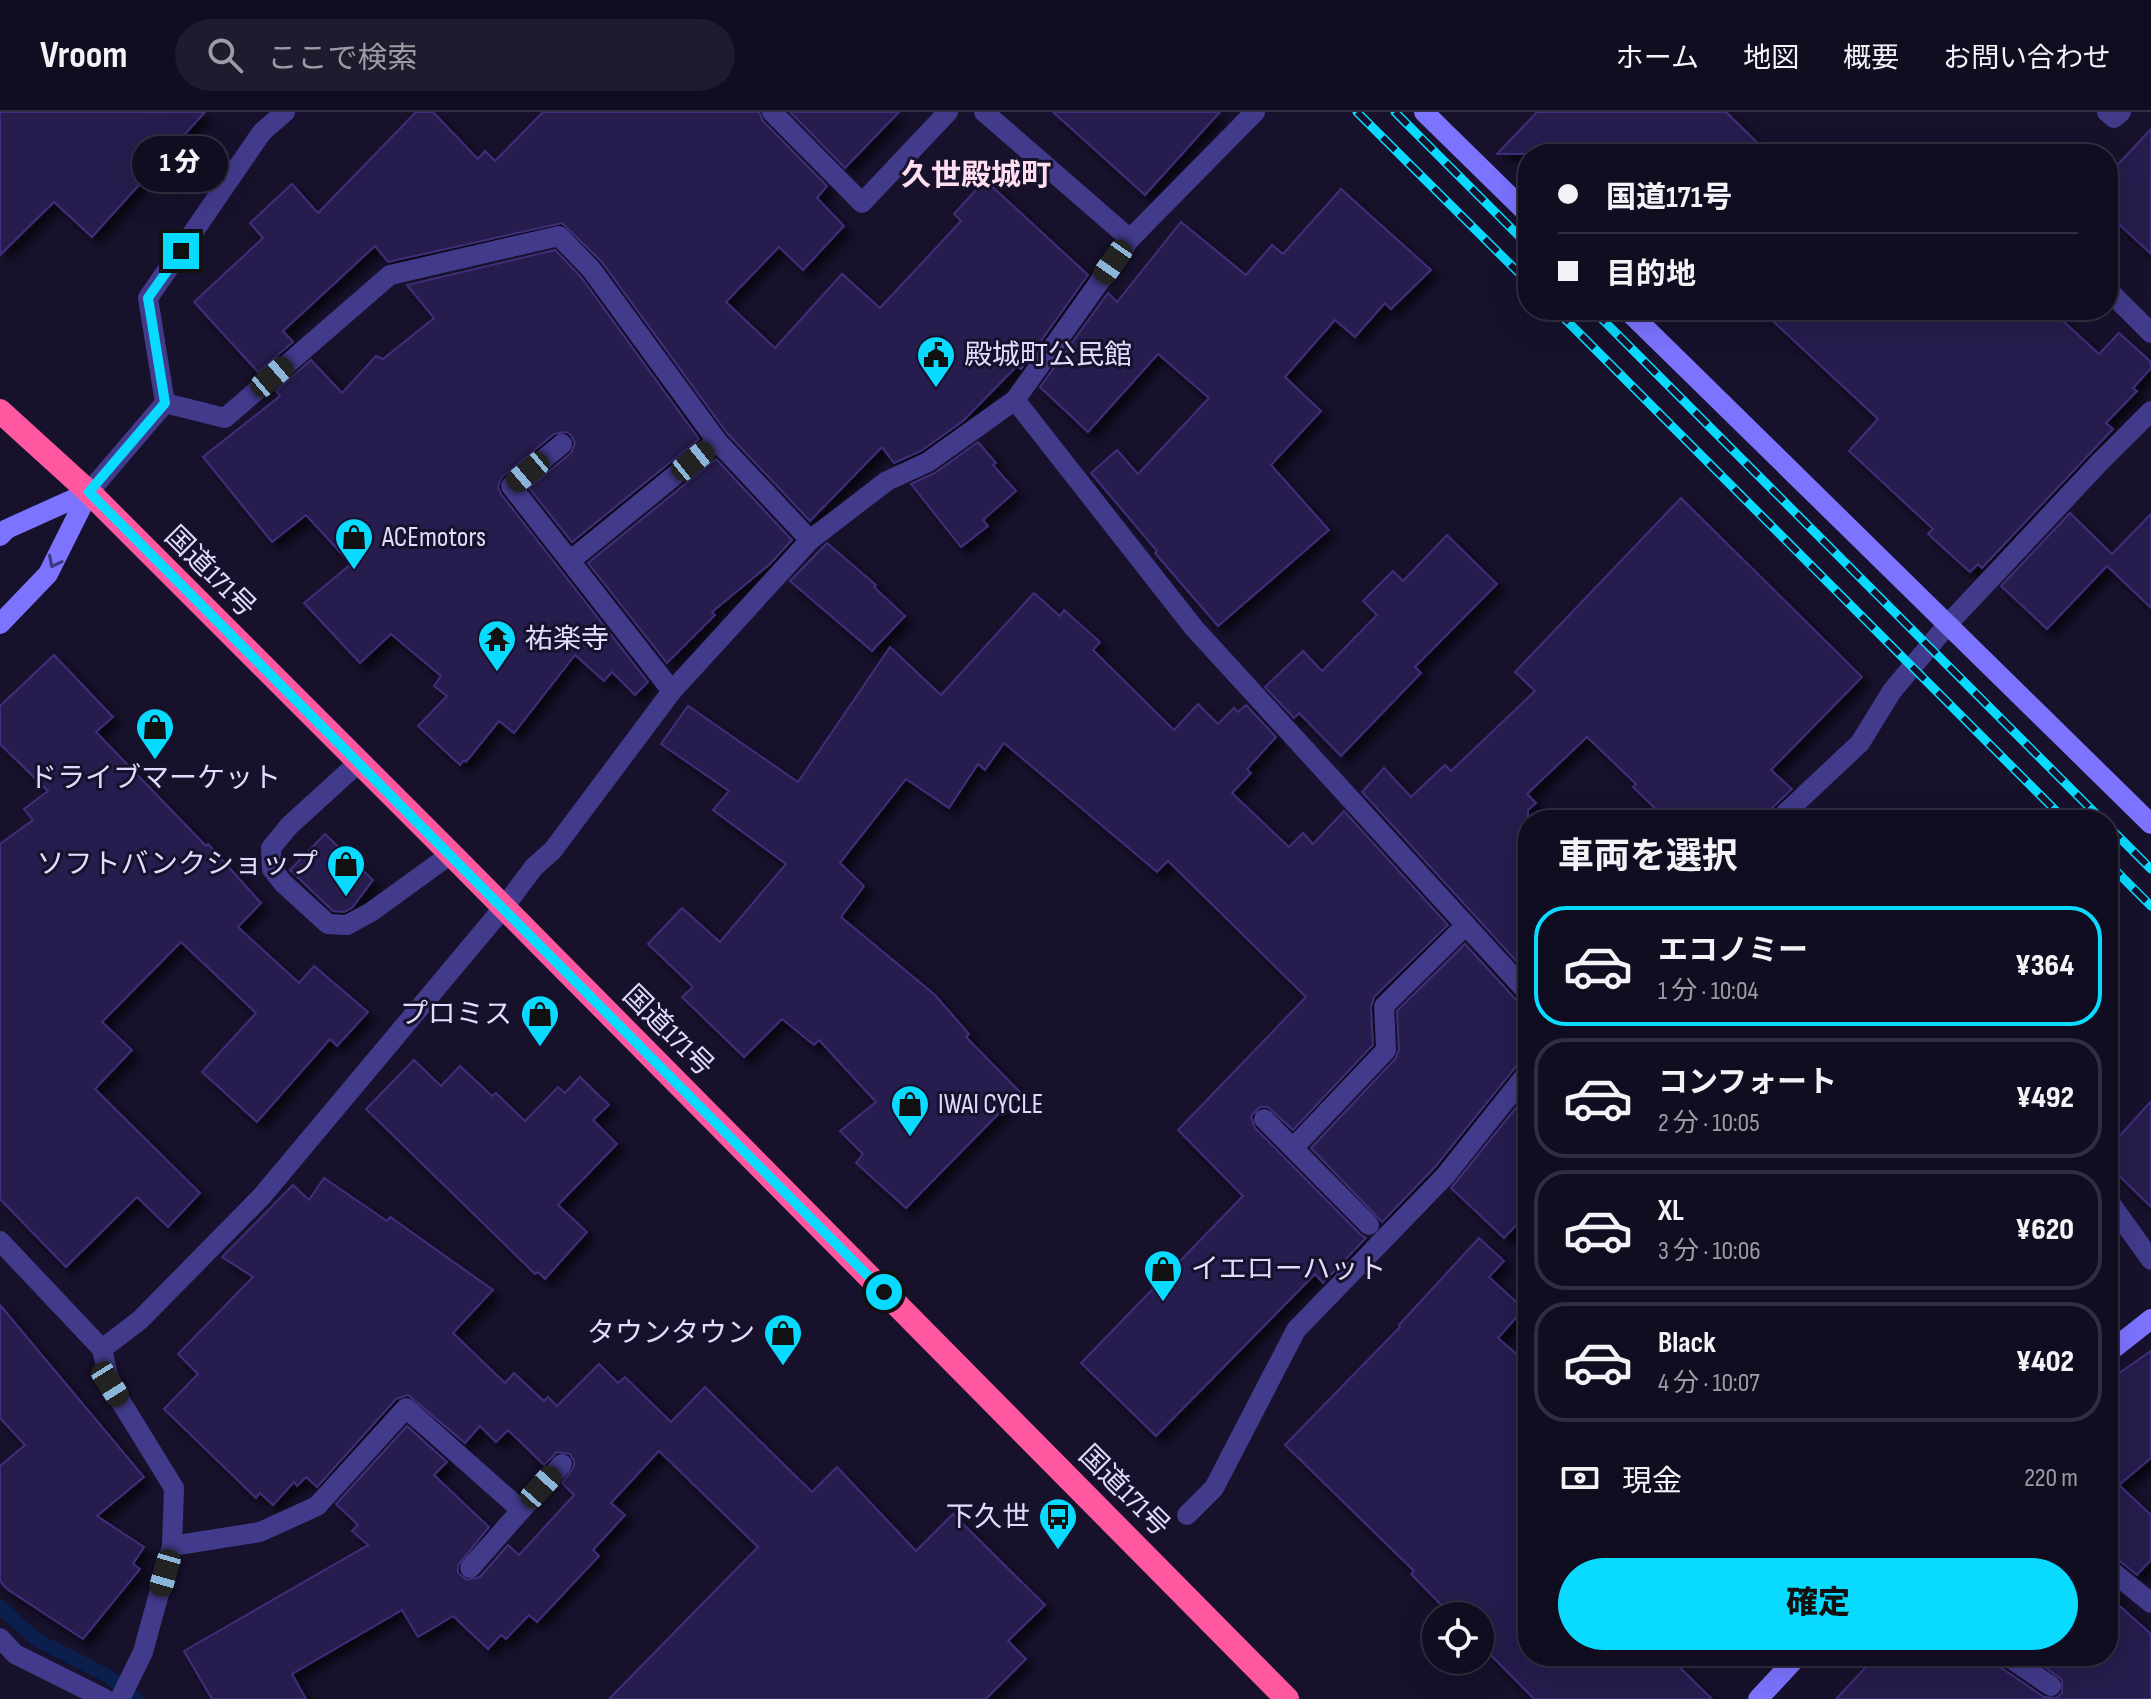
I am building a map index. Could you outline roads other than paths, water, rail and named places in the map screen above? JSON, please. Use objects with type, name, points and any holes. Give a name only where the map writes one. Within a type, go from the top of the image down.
[{"type":"highway","name":"国道171号","points":[[0,411],[89,492],[504,907],[1287,1699]]},
{"type":"street","points":[[0,624],[48,574],[89,492],[165,403],[148,298],[262,132],[285,112]]},
{"type":"street","points":[[772,112],[862,203],[948,112]]},
{"type":"street","points":[[984,112],[1130,239]]},
{"type":"street","points":[[102,1349],[140,1320],[262,1196],[534,867],[553,850],[672,691],[810,540],[887,481],[928,462],[1015,400],[1130,239],[1255,112]]},
{"type":"street","points":[[1424,112],[1518,204]]},
{"type":"street","points":[[2107,112],[2114,118],[2121,112]]},
{"type":"street","points":[[165,403],[225,418],[390,275],[559,236],[591,269],[717,441],[810,540]]},
{"type":"street","points":[[2118,300],[2151,333]]},
{"type":"street","points":[[1637,320],[2151,824]]},
{"type":"street","points":[[1015,400],[1194,628],[1518,982]]},
{"type":"street","points":[[1789,810],[1860,743],[1892,691],[1948,624],[2151,411]]},
{"type":"street","points":[[571,560],[717,441]]},
{"type":"street","points":[[562,444],[511,486],[672,691]]},
{"type":"street","points":[[0,536],[7,529],[89,492]]},
{"type":"street","points":[[359,762],[289,826],[271,848],[272,869],[295,895],[328,924],[347,925],[371,912],[451,854]]},
{"type":"street","points":[[1294,1147],[1386,1050],[1384,1006],[1466,925]]},
{"type":"street","points":[[1187,1515],[1214,1488],[1296,1330],[1445,1176],[1518,1085]]},
{"type":"street","points":[[1264,1119],[1369,1225]]},
{"type":"street","points":[[2118,1214],[2151,1260]]},
{"type":"street","points":[[0,1241],[102,1349],[110,1384],[174,1488],[172,1546],[143,1652],[120,1699]]},
{"type":"street","points":[[2118,1345],[2151,1319]]},
{"type":"street","points":[[172,1546],[260,1532],[317,1506],[406,1408],[521,1510]]},
{"type":"street","points":[[470,1568],[562,1464]]},
{"type":"street","points":[[2118,1576],[2151,1603]]},
{"type":"street","points":[[0,1638],[15,1654],[105,1699]]},
{"type":"street","points":[[1758,1699],[1789,1666]]},
{"type":"street","points":[[2022,1666],[2051,1686]]},
{"type":"waterway","points":[[0,1607],[37,1640],[108,1676],[136,1699]]},
{"type":"railway","points":[[1357,112],[1518,272]]},
{"type":"railway","points":[[1395,112],[1518,235]]},
{"type":"railway","points":[[1566,320],[2055,810]]},
{"type":"railway","points":[[1603,320],[2092,810]]},
{"type":"railway","points":[[2118,836],[2151,869]]},
{"type":"railway","points":[[2118,873],[2151,906]]},
{"type":"place","name":"殿城町公民館","points":[[936,389]]},
{"type":"place","name":"ACEmotors","points":[[354,571]]},
{"type":"place","name":"祐楽寺","points":[[497,673]]},
{"type":"place","name":"ドライブマーケット","points":[[155,761]]},
{"type":"place","name":"ソフトバンクショップ","points":[[346,898]]},
{"type":"place","name":"プロミス","points":[[540,1048]]},
{"type":"place","name":"IWAI CYCLE","points":[[910,1138]]},
{"type":"place","name":"イエローハット","points":[[1163,1303]]},
{"type":"place","name":"タウンタウン","points":[[783,1367]]},
{"type":"place","name":"下久世","points":[[1058,1551]]},
{"type":"district","name":"久世殿城町","points":[[976,176]]}]
